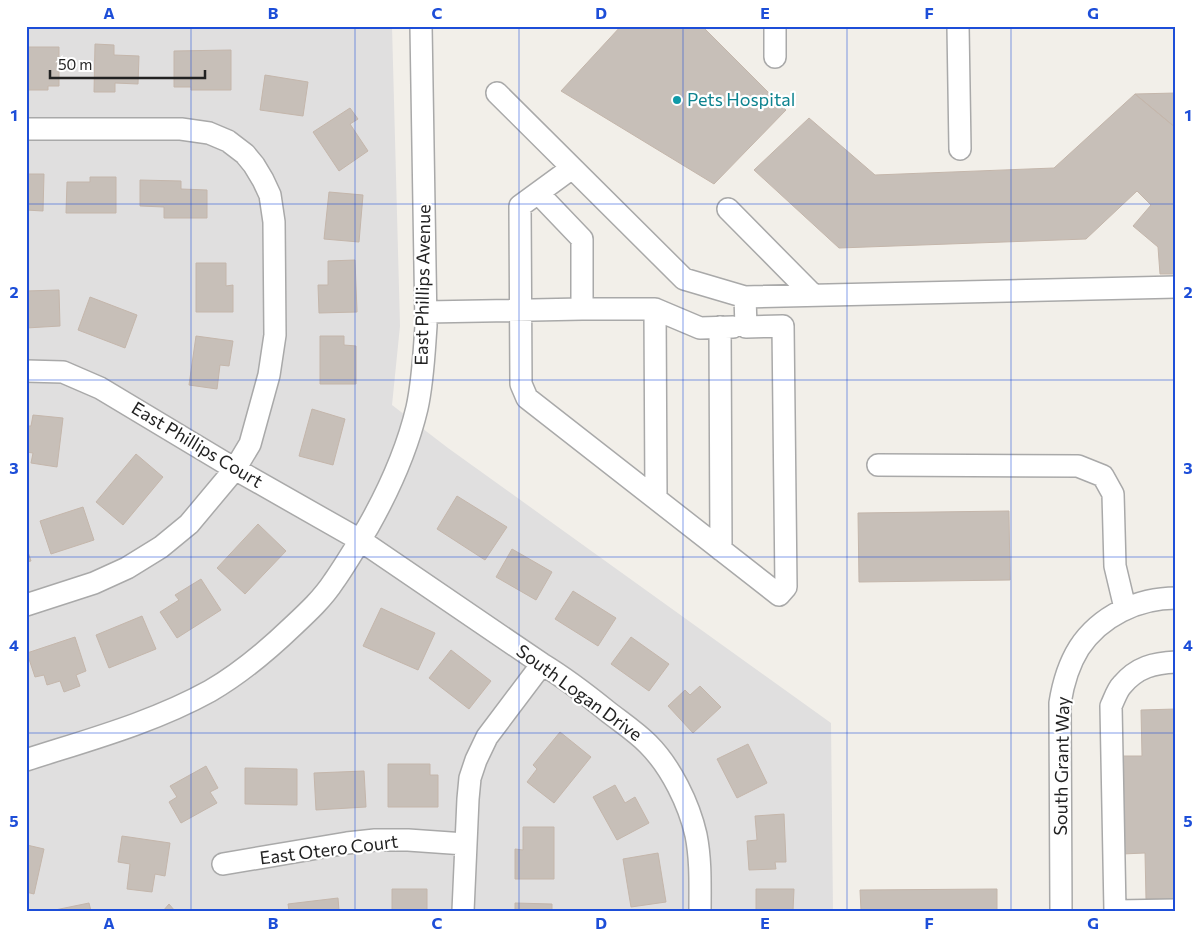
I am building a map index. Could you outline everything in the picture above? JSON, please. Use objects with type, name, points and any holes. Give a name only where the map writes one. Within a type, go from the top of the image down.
[{"type":"street","name":"East Phillips Avenue","points":[[26,760],[157,717],[210,690],[242,670],[272,647],[309,612],[333,583],[380,506],[403,454],[416,408],[424,361],[426,312],[420,26]]},
{"type":"street","points":[[775,26],[775,57]]},
{"type":"street","points":[[958,26],[960,149]]},
{"type":"street","points":[[497,93],[684,279],[745,297],[1176,287]]},
{"type":"street","points":[[26,129],[181,128],[209,133],[228,141],[245,154],[254,165],[270,195],[274,222],[275,335],[270,375],[250,444],[235,468],[190,524],[161,547],[127,568],[94,583],[26,605]]},
{"type":"street","points":[[426,312],[521,310],[655,308],[700,328],[783,326],[786,587],[778,596],[527,398],[521,384],[521,310],[520,206],[572,168]]},
{"type":"street","points":[[538,193],[582,239],[582,309]]},
{"type":"street","points":[[728,209],[813,295]]},
{"type":"street","points":[[745,297],[746,327]]},
{"type":"street","points":[[655,308],[656,498]]},
{"type":"street","points":[[720,327],[721,550]]},
{"type":"street","name":"East Phillips Court","points":[[26,371],[63,372],[100,388],[360,540]]},
{"type":"street","points":[[878,465],[1078,466],[1103,476],[1113,494],[1114,566],[1125,608]]},
{"type":"street","name":"South Logan Drive","points":[[360,540],[572,683],[650,746],[678,785],[689,809],[700,859],[700,911]]},
{"type":"street","name":"South Grant Way","points":[[1061,911],[1060,703],[1069,668],[1079,648],[1101,624],[1125,608],[1152,600],[1176,598]]},
{"type":"street","points":[[1176,662],[1160,663],[1139,669],[1121,686],[1111,706],[1115,911],[1176,910]]},
{"type":"street","points":[[463,911],[465,844],[470,778],[487,737],[542,664]]},
{"type":"street","name":"East Otero Court","points":[[223,864],[375,840],[465,844]]},
{"type":"shaded area","points":[[26,26],[392,26],[400,326],[392,405],[448,448],[831,723],[833,911],[26,911]]},
{"type":"building","name":"Pets Hospital","points":[[621,26],[702,26],[786,110],[714,184],[561,91]]},
{"type":"building","points":[[95,44],[114,45],[114,55],[139,56],[138,84],[115,83],[115,92],[94,92]]},
{"type":"building","points":[[26,47],[59,47],[59,86],[48,86],[48,90],[26,90]]},
{"type":"building","points":[[231,50],[231,90],[191,90],[191,87],[174,87],[174,51]]},
{"type":"building","points":[[265,75],[308,82],[303,116],[260,110]]},
{"type":"building","points":[[1176,93],[1176,128],[1135,94]]},
{"type":"building","points":[[1135,94],[1176,128],[1176,274],[1160,274],[1158,247],[1133,226],[1151,205],[1137,191],[1086,239],[839,248],[754,170],[809,118],[875,175],[1054,168]]},
{"type":"building","points":[[350,108],[358,119],[350,124],[368,151],[339,171],[313,132]]},
{"type":"building","points":[[26,174],[44,174],[43,211],[26,210]]},
{"type":"building","points":[[90,177],[116,177],[116,213],[66,213],[67,182],[90,182]]},
{"type":"building","points":[[140,180],[181,181],[181,189],[207,190],[207,218],[164,218],[164,207],[140,206]]},
{"type":"building","points":[[329,192],[363,195],[359,242],[324,239]]},
{"type":"building","points":[[355,260],[357,312],[319,313],[318,285],[328,285],[328,261]]},
{"type":"building","points":[[196,263],[226,263],[226,286],[233,285],[233,312],[196,312]]},
{"type":"building","points":[[59,290],[60,326],[26,328],[26,291]]},
{"type":"building","points":[[90,297],[137,315],[125,348],[78,330]]},
{"type":"building","points":[[196,336],[233,341],[229,366],[220,365],[217,389],[189,385]]},
{"type":"building","points":[[320,336],[344,336],[344,345],[356,346],[356,384],[320,384]]},
{"type":"building","points":[[312,409],[345,419],[333,465],[299,456]]},
{"type":"building","points":[[33,415],[63,418],[57,467],[31,463],[33,453],[26,452],[26,426],[31,426]]},
{"type":"building","points":[[136,454],[163,477],[123,525],[96,502]]},
{"type":"building","points":[[457,496],[507,527],[485,560],[437,529]]},
{"type":"building","points":[[83,507],[94,540],[51,554],[40,521]]},
{"type":"building","points":[[1009,511],[1010,580],[859,582],[858,513]]},
{"type":"building","points":[[258,524],[286,551],[245,594],[217,568]]},
{"type":"building","points":[[26,546],[31,561],[26,562]]},
{"type":"building","points":[[512,549],[552,572],[536,600],[496,577]]},
{"type":"building","points":[[201,579],[221,610],[177,638],[160,612],[179,600],[175,595]]},
{"type":"building","points":[[573,591],[616,618],[598,646],[555,619]]},
{"type":"building","points":[[381,608],[435,633],[418,670],[363,646]]},
{"type":"building","points":[[142,616],[156,649],[109,668],[96,635]]},
{"type":"building","points":[[75,637],[86,671],[76,675],[80,686],[64,692],[60,681],[47,685],[44,675],[35,677],[27,653]]},
{"type":"building","points":[[631,637],[669,664],[649,691],[611,664]]},
{"type":"building","points":[[451,650],[491,681],[469,709],[429,678]]},
{"type":"building","points":[[700,686],[721,707],[693,733],[668,706],[685,690],[690,695]]},
{"type":"building","points":[[1176,709],[1176,899],[1146,899],[1145,853],[1122,854],[1119,756],[1142,756],[1141,710]]},
{"type":"building","points":[[560,732],[591,757],[554,803],[527,782],[537,769],[533,765]]},
{"type":"building","points":[[748,744],[767,783],[737,798],[717,759]]},
{"type":"building","points":[[388,764],[430,764],[430,775],[438,775],[438,807],[388,807]]},
{"type":"building","points":[[206,766],[218,788],[210,792],[217,803],[181,823],[169,802],[177,797],[170,786]]},
{"type":"building","points":[[245,768],[297,769],[297,805],[245,804]]},
{"type":"building","points":[[364,771],[366,807],[316,810],[314,773]]},
{"type":"building","points":[[615,785],[625,803],[635,797],[649,823],[617,840],[593,797]]},
{"type":"building","points":[[784,814],[786,862],[775,862],[776,869],[749,870],[747,841],[757,840],[755,816]]},
{"type":"building","points":[[523,827],[554,827],[554,879],[515,879],[515,849],[523,850]]},
{"type":"building","points":[[122,836],[170,843],[165,876],[155,874],[152,892],[127,889],[130,864],[118,862]]},
{"type":"building","points":[[27,845],[44,849],[34,894],[26,892]]},
{"type":"building","points":[[658,853],[666,902],[631,907],[623,859]]},
{"type":"building","points":[[392,889],[427,889],[427,911],[392,911]]},
{"type":"building","points":[[756,889],[794,889],[793,911],[756,911]]},
{"type":"building","points":[[997,889],[997,911],[861,911],[860,890]]},
{"type":"building","points":[[338,898],[339,911],[289,911],[288,904]]},
{"type":"building","points":[[89,903],[91,911],[55,911],[55,910]]},
{"type":"building","points":[[515,903],[552,904],[552,911],[515,911]]},
{"type":"building","points":[[169,904],[175,911],[163,911]]},
{"type":"place","name":"Pets Hospital","points":[[677,100]]}]
